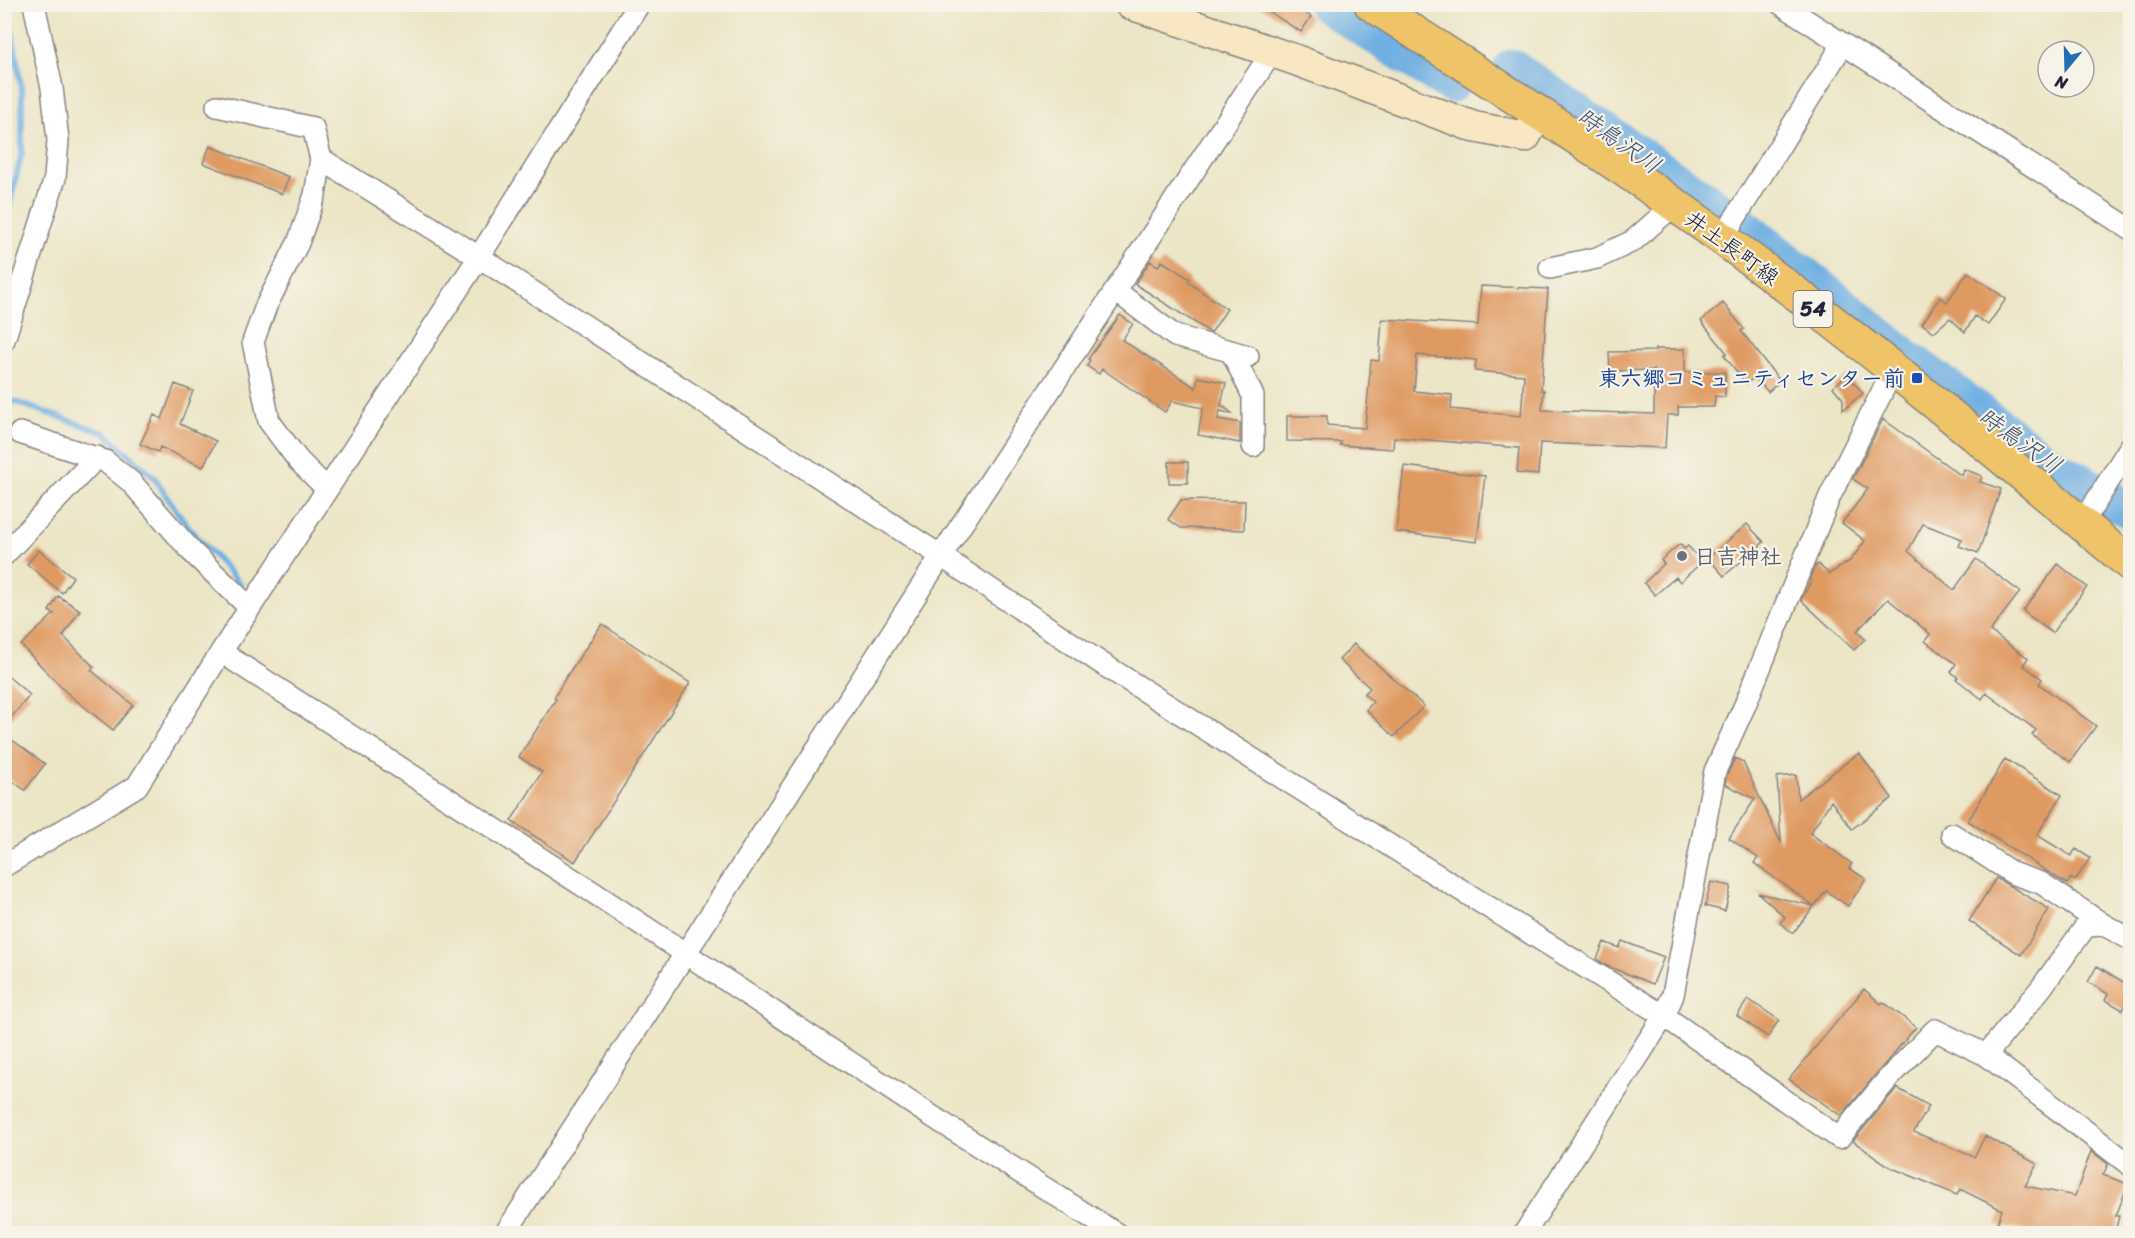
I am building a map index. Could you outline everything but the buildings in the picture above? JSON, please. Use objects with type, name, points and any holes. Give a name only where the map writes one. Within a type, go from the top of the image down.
[{"type":"main road","name":"井土長町線","points":[[1371,4],[1539,113],[1722,239],[1893,370],[2094,505],[2130,564]]},
{"type":"street","points":[[4,340],[55,178],[58,140],[52,88],[34,4]]},
{"type":"street","points":[[4,866],[137,786],[221,652],[479,257],[639,4]]},
{"type":"street","points":[[1130,4],[1272,52],[1474,127],[1525,138],[1539,113]]},
{"type":"street","points":[[1781,4],[2130,229]]},
{"type":"street","points":[[1722,239],[1843,44]]},
{"type":"street","points":[[505,1233],[687,954],[941,556],[1272,52]]},
{"type":"street","points":[[217,106],[313,128],[321,159],[315,195],[298,243],[266,306],[253,342],[269,421],[298,460],[327,489]]},
{"type":"street","points":[[321,159],[479,257],[941,556],[1104,665],[1664,1016],[1839,1138],[1887,1080],[1935,1030],[1986,1055],[2130,1165]]},
{"type":"street","points":[[1550,268],[1597,258],[1634,241],[1674,206]]},
{"type":"street","points":[[1116,291],[1175,336],[1239,353],[1253,396],[1253,446]]},
{"type":"street","points":[[1524,1233],[1664,1016],[1673,995],[1715,771],[1745,705],[1830,496],[1893,370]]},
{"type":"street","points":[[20,433],[105,461],[131,482],[192,552],[250,608]]},
{"type":"street","points":[[2094,505],[2130,447]]},
{"type":"street","points":[[4,555],[97,457]]},
{"type":"street","points":[[221,652],[687,954],[919,1108],[1117,1233]]},
{"type":"street","points":[[1952,834],[2014,874],[2041,883],[2130,939]]},
{"type":"street","points":[[1986,1055],[2041,988],[2086,926],[2104,924]]},
{"type":"waterway","points":[[4,228],[22,152],[22,91],[7,4]]},
{"type":"waterway","name":"時鳥沢川","points":[[1326,4],[1451,84]]},
{"type":"waterway","name":"時鳥沢川","points":[[1512,68],[1725,214]]},
{"type":"waterway","name":"時鳥沢川","points":[[1743,226],[1901,353]]},
{"type":"waterway","name":"時鳥沢川","points":[[1914,363],[2047,463],[2130,510]]},
{"type":"waterway","points":[[4,398],[105,433],[154,477],[195,535],[240,584]]},
{"type":"place","name":"東六郷コミュニティセンター前","points":[[1917,378]]},
{"type":"place","name":"日吉神社","points":[[1682,556]]}]
